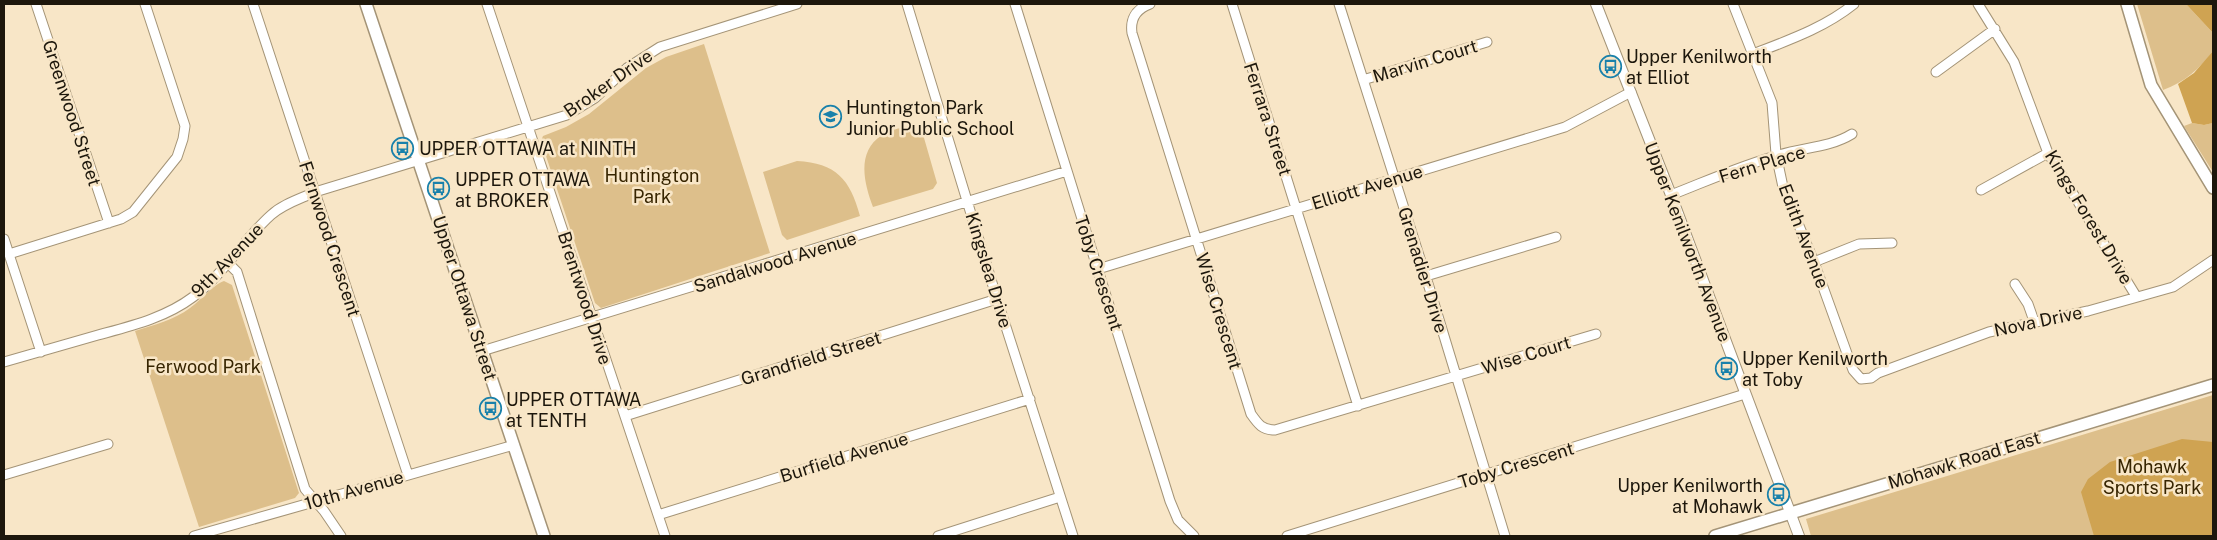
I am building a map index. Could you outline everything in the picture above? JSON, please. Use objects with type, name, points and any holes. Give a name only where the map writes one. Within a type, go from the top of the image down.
[{"type":"main road","name":"Upper Ottawa Street","points":[[366,4],[544,536]]},
{"type":"main road","points":[[2128,4],[2151,85],[2213,188]]},
{"type":"main road","name":"Mohawk Road East","points":[[1715,536],[2213,385]]},
{"type":"street","name":"Greenwood Street","points":[[36,4],[109,223]]},
{"type":"street","points":[[9,254],[109,223],[133,212],[177,157],[184,139],[185,126],[145,4]]},
{"type":"street","name":"Fernwood Crescent","points":[[253,4],[408,475]]},
{"type":"street","name":"Brentwood Drive","points":[[487,4],[665,536]]},
{"type":"street","name":"Broker Drive","points":[[419,162],[560,118],[578,109],[606,89],[627,68],[660,47],[797,4]]},
{"type":"street","name":"Kingslea Drive","points":[[907,4],[997,299],[1073,536]]},
{"type":"street","name":"Toby Crescent","points":[[1015,4],[1170,501],[1178,520],[1194,536]]},
{"type":"street","name":"Wise Crescent","points":[[1150,4],[1142,7],[1135,15],[1132,22],[1132,33],[1251,414],[1258,424],[1266,430],[1275,430],[1456,376]]},
{"type":"street","name":"Ferrara Street","points":[[1232,4],[1358,406]]},
{"type":"street","name":"Grenadier Drive","points":[[1339,4],[1426,276],[1505,536]]},
{"type":"street","name":"Upper Kenilworth Avenue","points":[[1596,4],[1671,195],[1799,536]]},
{"type":"street","name":"Edith Avenue","points":[[1733,4],[1772,103],[1777,155],[1783,187],[1814,262],[1853,370],[1861,379]]},
{"type":"street","points":[[1753,54],[1812,31],[1854,4]]},
{"type":"street","name":"Kings Forest Drive","points":[[1978,4],[2014,62],[2048,153],[2136,296]]},
{"type":"street","points":[[1936,72],[1995,29]]},
{"type":"street","name":"Marvin Court","points":[[1363,80],[1486,42]]},
{"type":"street","name":"Elliott Avenue","points":[[1098,269],[1564,126],[1631,92]]},
{"type":"street","name":"Fern Place","points":[[1671,195],[1777,155],[1831,144],[1852,134]]},
{"type":"street","points":[[1981,190],[2048,153]]},
{"type":"street","name":"9th Avenue","points":[[4,362],[168,313],[193,297],[228,263],[272,214],[315,192],[419,162]]},
{"type":"street","name":"Sandalwood Avenue","points":[[482,351],[1067,171]]},
{"type":"street","points":[[1426,276],[1556,237]]},
{"type":"street","points":[[4,239],[41,352]]},
{"type":"street","points":[[1814,262],[1859,244],[1892,243]]},
{"type":"street","name":"Nova Drive","points":[[1861,379],[1871,378],[1878,373],[1989,332],[2088,311],[2136,296],[2174,287],[2213,260]]},
{"type":"street","points":[[228,263],[237,272],[305,489],[342,536]]},
{"type":"street","points":[[2015,284],[2028,304],[2034,321]]},
{"type":"street","name":"Grandfield Street","points":[[625,416],[997,299]]},
{"type":"street","name":"Wise Court","points":[[1456,376],[1596,334]]},
{"type":"street","name":"Toby Crescent","points":[[1287,536],[1745,394]]},
{"type":"street","name":"Burfield Avenue","points":[[658,515],[1030,399]]},
{"type":"street","points":[[4,475],[108,444]]},
{"type":"street","name":"10th Avenue","points":[[194,536],[224,532],[314,502],[514,445]]},
{"type":"street","points":[[938,536],[1060,497]]},
{"type":"green space","points":[[2137,4],[2186,4],[2213,33],[2213,51],[2208,58],[2185,79],[2163,90]]},
{"type":"green space","points":[[2186,4],[2213,4],[2213,33]]},
{"type":"green space","name":"Huntington Park","points":[[704,44],[770,253],[601,308],[595,303],[541,141],[543,136],[566,127],[589,114],[646,68],[666,57]]},
{"type":"green space","points":[[2213,51],[2213,123],[2204,125],[2192,123],[2178,84],[2194,73]]},
{"type":"green space","points":[[2192,123],[2204,125],[2213,123],[2213,172],[2184,126]]},
{"type":"green space","points":[[920,124],[937,183],[933,189],[873,207],[867,188],[864,168],[868,150],[874,142],[886,133],[895,129]]},
{"type":"green space","points":[[797,161],[822,165],[839,175],[851,192],[860,216],[787,240],[782,235],[763,172]]},
{"type":"green space","name":"Ferwood Park","points":[[224,281],[232,285],[299,493],[295,498],[199,527],[135,331],[177,316]]},
{"type":"green space","name":"Mohawk Sports Park","points":[[2213,395],[2213,536],[1811,536],[1806,519]]},
{"type":"green space","points":[[2182,439],[2213,442],[2213,536],[2094,536],[2081,492],[2088,479],[2110,462]]},
{"type":"place","name":"Upper Kenilworth at Elliot","points":[[1610,66]]},
{"type":"place","name":"Huntington Park Junior Public School","points":[[830,117]]},
{"type":"place","name":"UPPER OTTAWA at NINTH","points":[[403,148]]},
{"type":"place","name":"UPPER OTTAWA at BROKER","points":[[439,189]]},
{"type":"place","name":"Upper Kenilworth at Toby","points":[[1726,368]]},
{"type":"place","name":"UPPER OTTAWA at TENTH","points":[[490,409]]},
{"type":"place","name":"Upper Kenilworth at Mohawk","points":[[1779,495]]}]
